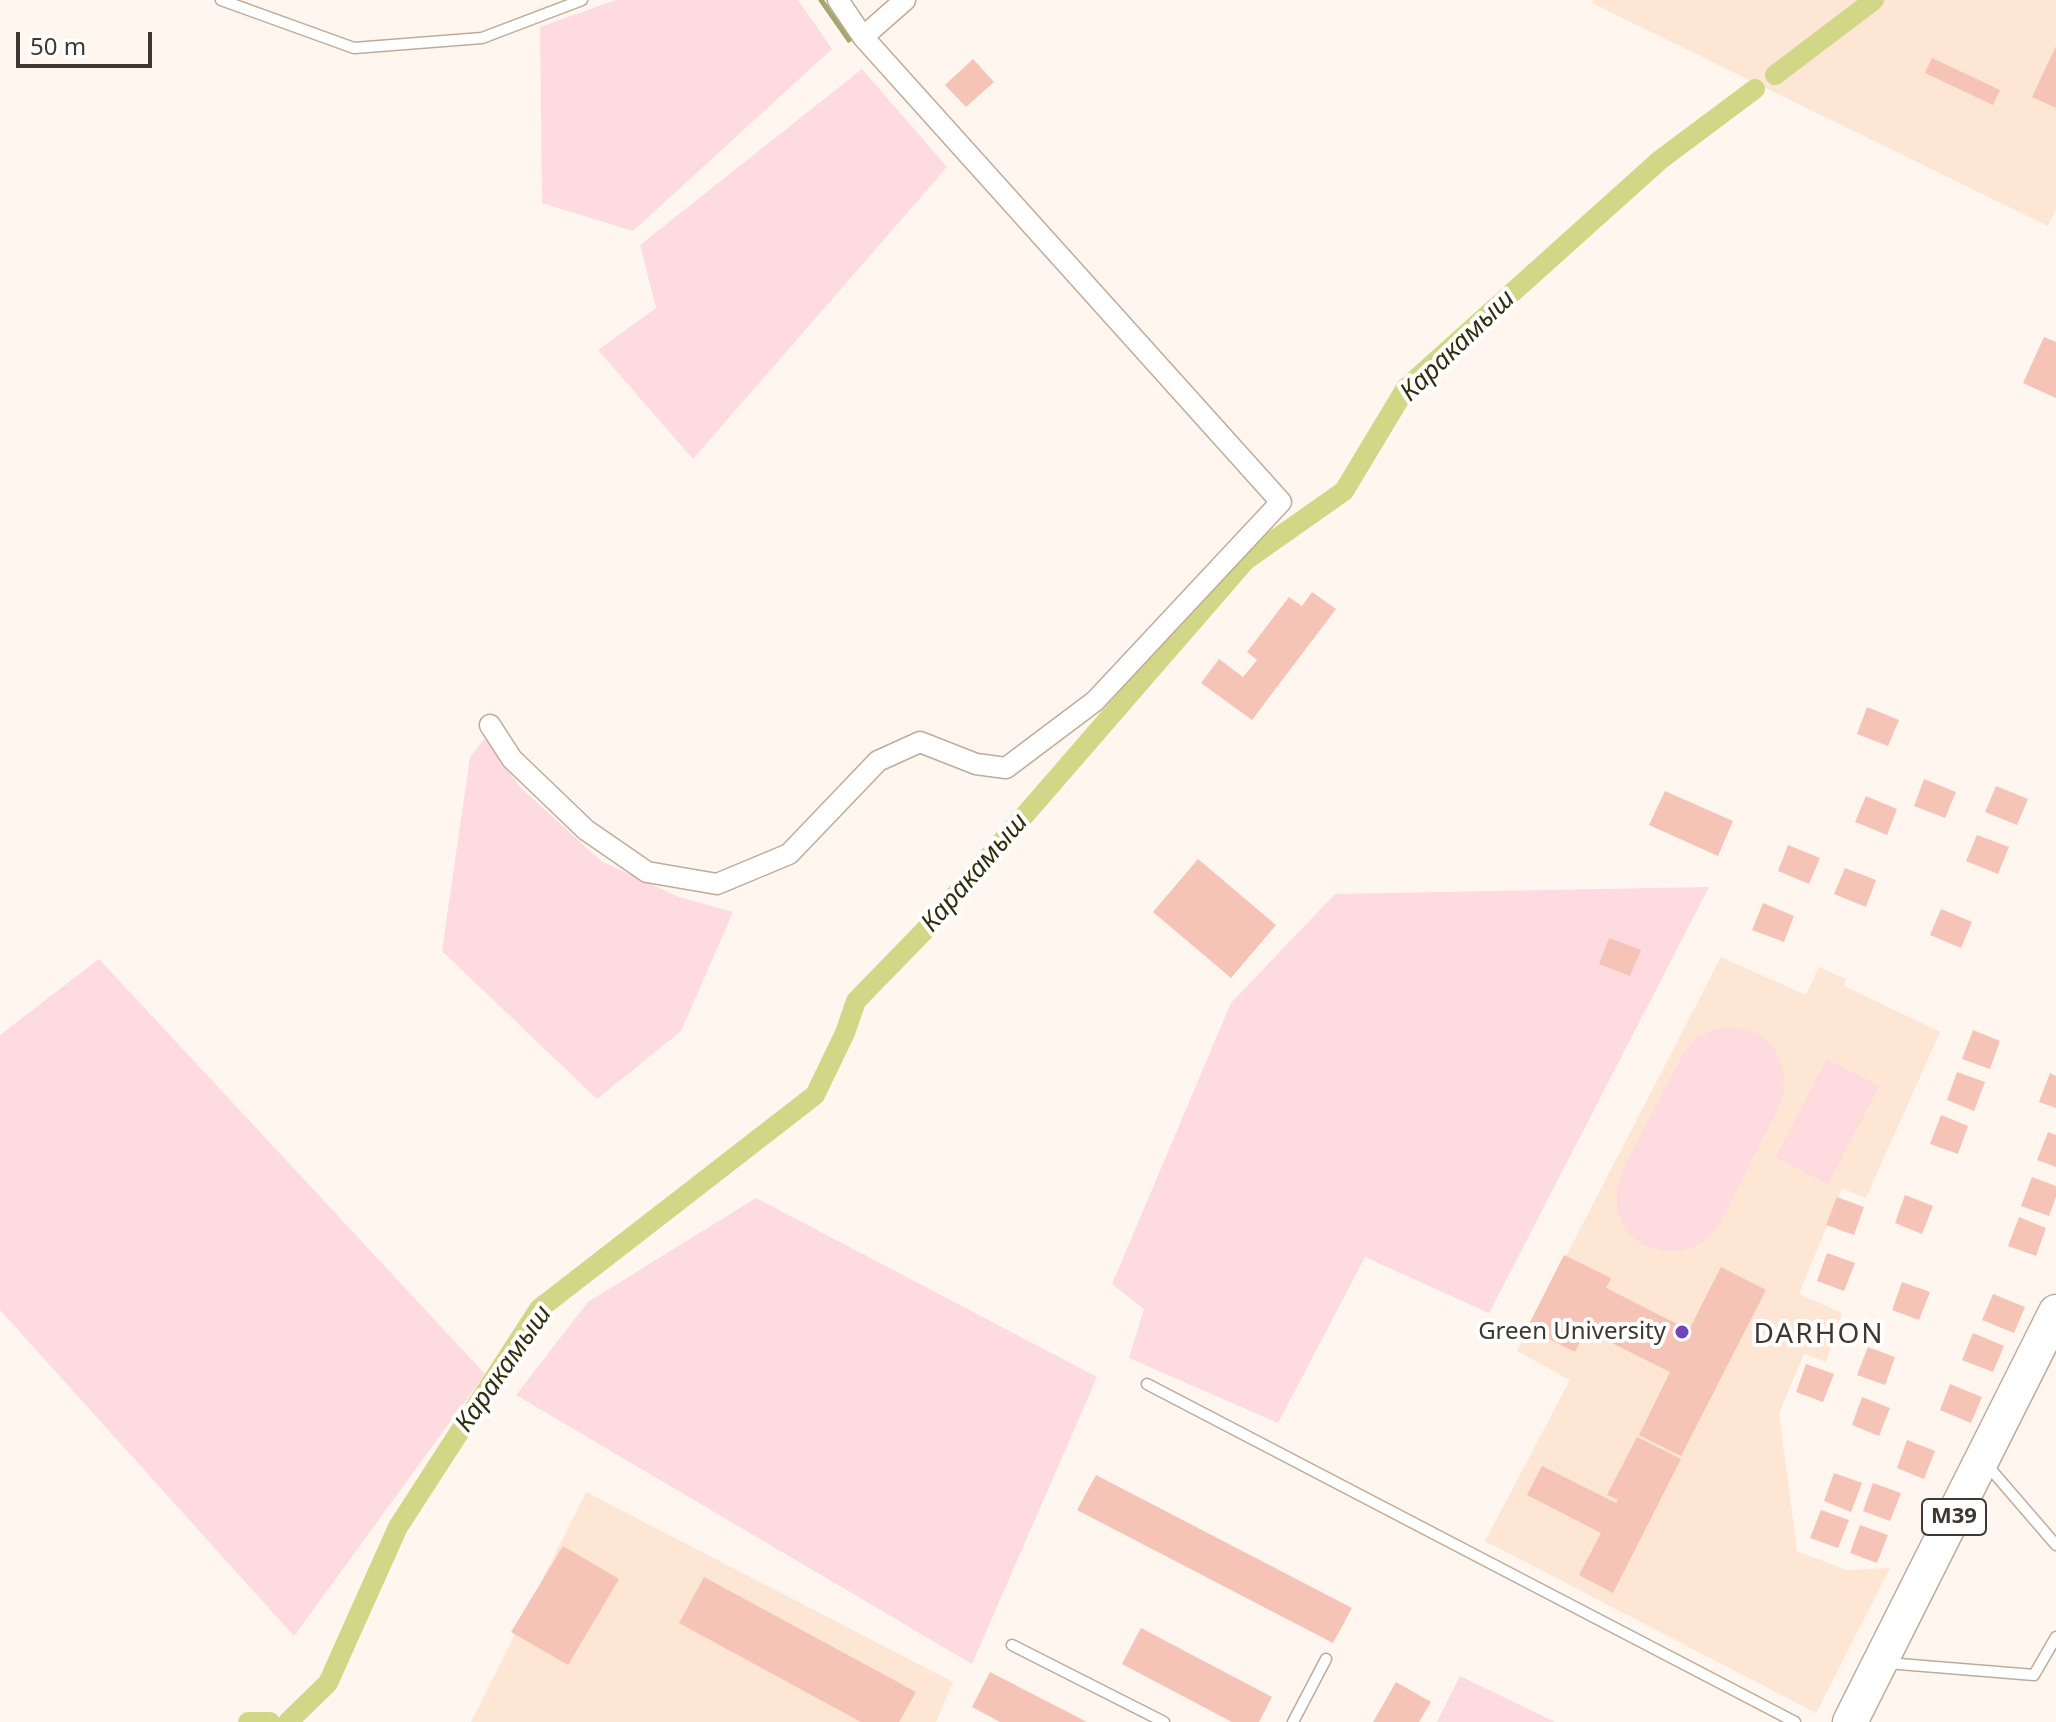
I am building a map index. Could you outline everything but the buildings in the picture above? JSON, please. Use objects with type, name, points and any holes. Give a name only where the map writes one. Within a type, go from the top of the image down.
[{"type":"highway","name":"M39","points":[[1850,1722],[2056,1312]]},
{"type":"street","points":[[490,725],[512,759],[598,839],[647,872],[717,884],[789,854],[878,761],[920,742],[976,764],[1006,768],[1095,701],[1281,502],[863,37],[838,0]]},
{"type":"street","points":[[863,37],[905,0]]},
{"type":"lane","points":[[221,0],[354,48],[482,38],[582,0]]},
{"type":"lane","points":[[1147,1384],[1795,1722]]},
{"type":"lane","points":[[1983,1460],[2056,1545]]},
{"type":"lane","points":[[1881,1662],[2034,1675],[2056,1637]]},
{"type":"lane","points":[[1012,1645],[1164,1722]]},
{"type":"lane","points":[[1293,1722],[1326,1659]]},
{"type":"shaded area","points":[[616,0],[798,0],[832,49],[633,231],[542,203],[540,27]]},
{"type":"shaded area","points":[[1593,0],[2056,0],[2056,209],[2048,226],[1592,3]]},
{"type":"shaded area","points":[[862,69],[947,167],[693,459],[598,350],[656,308],[640,245]]},
{"type":"shaded area","points":[[485,738],[520,787],[601,861],[679,897],[733,912],[681,1031],[597,1099],[442,951],[470,757]]},
{"type":"shaded area","points":[[1709,887],[1489,1313],[1365,1257],[1278,1423],[1129,1358],[1144,1309],[1112,1284],[1231,1003],[1335,894]]},
{"type":"shaded area","name":"Green University","points":[[1721,957],[1806,995],[1819,967],[1846,979],[1844,986],[1940,1032],[1866,1198],[1842,1188],[1799,1294],[1842,1313],[1826,1362],[1804,1354],[1779,1413],[1797,1551],[1846,1570],[1890,1568],[1816,1713],[1485,1541],[1570,1380],[1517,1351]]},
{"type":"shaded area","points":[[99,959],[485,1374],[294,1636],[0,1310],[0,1035]]},
{"type":"shaded area","points":[[1719,1028],[1739,1028],[1760,1035],[1775,1050],[1783,1070],[1784,1092],[1717,1228],[1702,1243],[1682,1251],[1661,1251],[1641,1244],[1625,1229],[1617,1209],[1617,1187],[1624,1167],[1684,1052],[1699,1036]]},
{"type":"shaded area","points":[[1827,1059],[1879,1086],[1828,1184],[1776,1157]]},
{"type":"shaded area","points":[[756,1198],[1097,1377],[972,1664],[516,1395],[588,1302]]},
{"type":"shaded area","points":[[586,1492],[953,1682],[936,1722],[471,1722]]},
{"type":"shaded area","points":[[1460,1676],[1555,1722],[1437,1722]]},
{"type":"waterway","points":[[821,0],[849,40]]},
{"type":"waterway","name":"Каракамыш","points":[[1775,75],[1874,0]]},
{"type":"waterway","name":"Каракамыш","points":[[288,1722],[328,1683],[398,1527],[539,1309],[815,1095],[845,1033],[856,1001],[926,929],[1246,560],[1344,491],[1406,388],[1660,160],[1755,89]]},
{"type":"waterway","name":"Каракамыш","points":[[248,1722],[270,1722]]},
{"type":"place","name":"Green University","points":[[1682,1332]]},
{"type":"district","name":"DARHON","points":[[1819,1335]]}]
